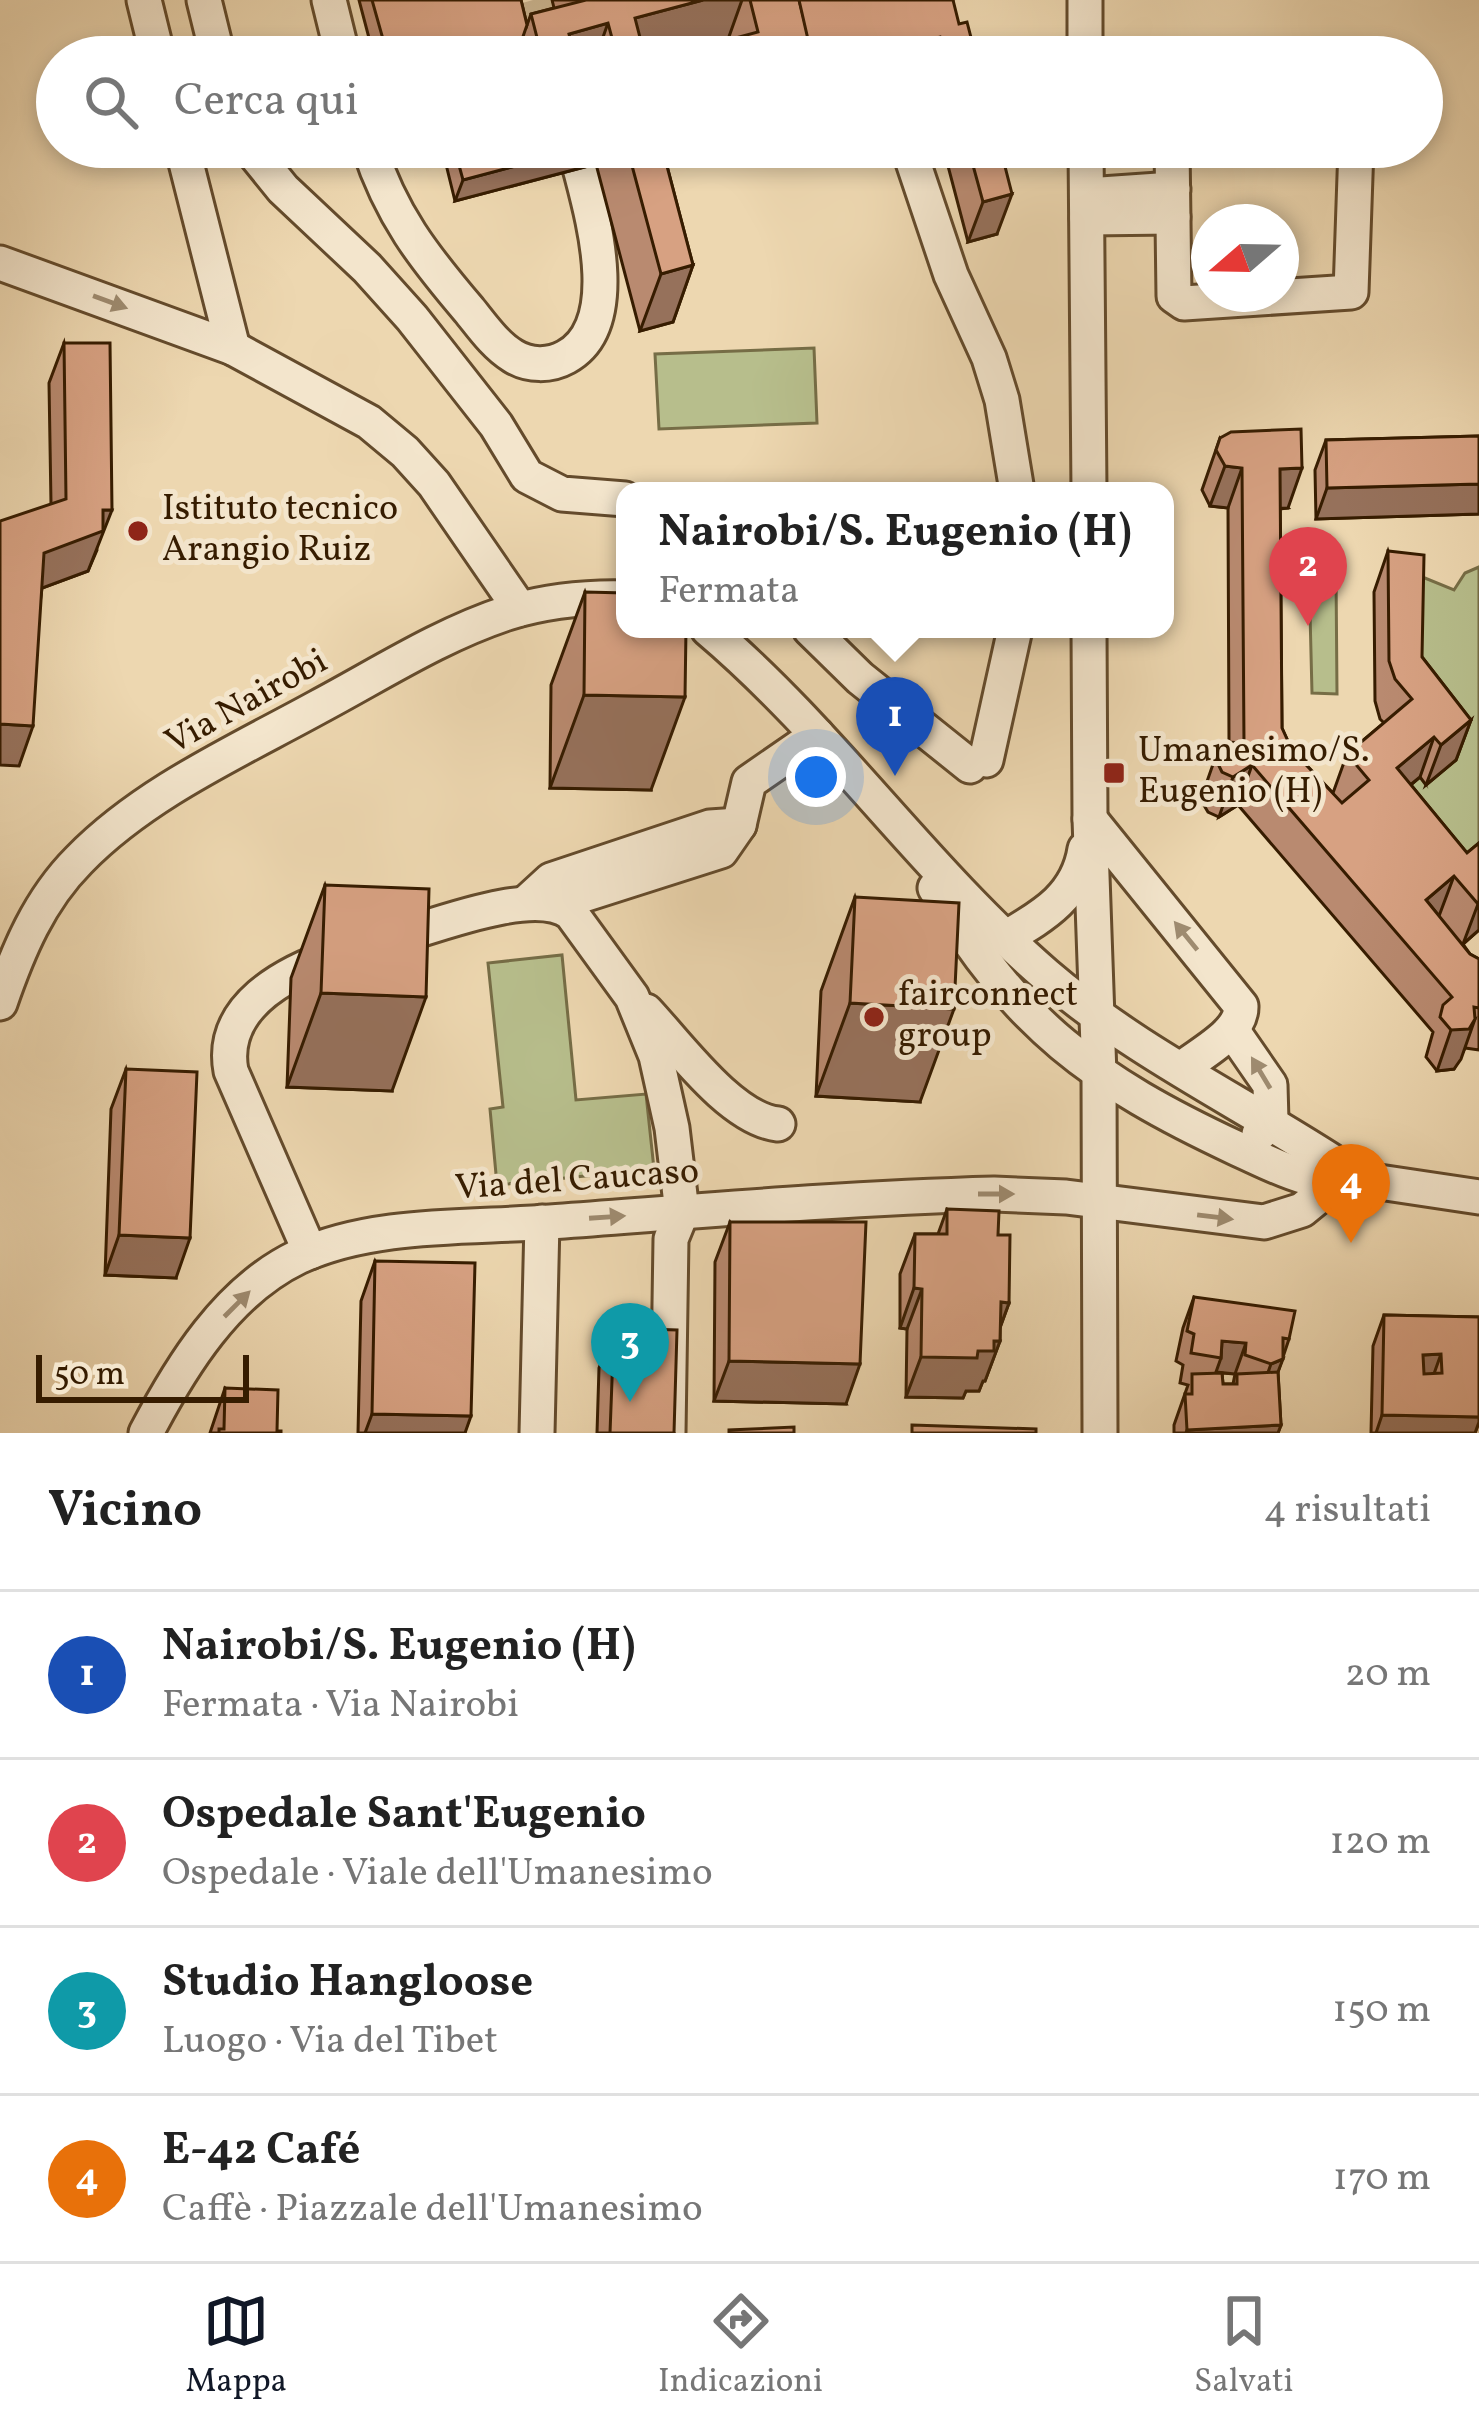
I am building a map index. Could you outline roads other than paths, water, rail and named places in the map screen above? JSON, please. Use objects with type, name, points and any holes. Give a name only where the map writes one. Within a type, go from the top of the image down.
[{"type":"street","points":[[144,0],[153,36]]},
{"type":"street","points":[[204,0],[213,36]]},
{"type":"street","points":[[329,0],[338,36]]},
{"type":"street","points":[[1084,0],[1085,36]]},
{"type":"street","points":[[187,168],[233,348]]},
{"type":"street","points":[[266,168],[398,301],[496,425],[527,476],[562,494],[616,498]]},
{"type":"street","points":[[377,168],[394,213],[418,249],[502,347],[532,363],[550,363],[574,352],[592,330],[597,315],[597,250],[580,168]]},
{"type":"street","points":[[915,168],[946,261],[989,358],[1005,413],[1016,482]]},
{"type":"street","points":[[1086,168],[1089,482]]},
{"type":"street","points":[[1172,168],[1174,296],[1184,303],[1351,292],[1355,168]]},
{"type":"street","points":[[1087,206],[1173,203]]},
{"type":"street","points":[[0,263],[233,348],[358,416],[392,440],[452,507],[520,610]]},
{"type":"street","name":"Via Nairobi","points":[[0,1003],[46,900],[74,864],[114,828],[198,775],[424,649],[520,610],[557,601],[616,598]]},
{"type":"street","points":[[717,638],[817,735],[903,835],[1046,975],[1180,1069],[1271,1121],[1347,1181]]},
{"type":"street","points":[[819,638],[860,678],[978,763],[1013,638]]},
{"type":"street","points":[[1089,638],[1099,1075],[1100,1433]]},
{"type":"street","points":[[543,902],[551,880],[710,827],[739,825],[749,782],[817,735]]},
{"type":"street","points":[[1007,938],[1071,890],[1083,866],[1090,819]]},
{"type":"street","points":[[1090,819],[1238,998],[1242,1013],[1232,1030],[1180,1069]]},
{"type":"street","points":[[903,835],[986,967],[1024,1011],[1099,1075],[1291,1173],[1479,1197]]},
{"type":"street","points":[[310,1252],[231,1071],[226,1048],[233,1026],[266,989],[297,968],[543,902],[571,913],[632,997],[743,1111],[778,1124]]},
{"type":"street","points":[[632,997],[660,1074],[682,1212],[671,1240],[668,1433]]},
{"type":"street","points":[[1232,1030],[1270,1085],[1271,1121]]},
{"type":"street","points":[[1238,1149],[1271,1121]]},
{"type":"street","name":"Via del Caucaso","points":[[146,1433],[185,1365],[233,1306],[269,1275],[310,1252],[401,1233],[981,1194],[1100,1201],[1264,1222],[1302,1210],[1347,1181]]},
{"type":"street","points":[[537,1433],[542,1222]]},
{"type":"tunnel","points":[[533,0],[543,36]]},
{"type":"place","name":"Istituto tecnico Arangio Ruiz","points":[[138,531]]},
{"type":"place","name":"Ospedale Sant'Eugenio","points":[[1308,626]]},
{"type":"place","name":"Umanesimo/S. Eugenio (H)","points":[[1114,773]]},
{"type":"place","name":"Nairobi/S. Eugenio (H)","points":[[895,776]]},
{"type":"place","name":"fairconnect group","points":[[874,1017]]},
{"type":"place","name":"E-42 Café","points":[[1351,1243]]},
{"type":"place","name":"Studio Hangloose","points":[[630,1402]]}]
